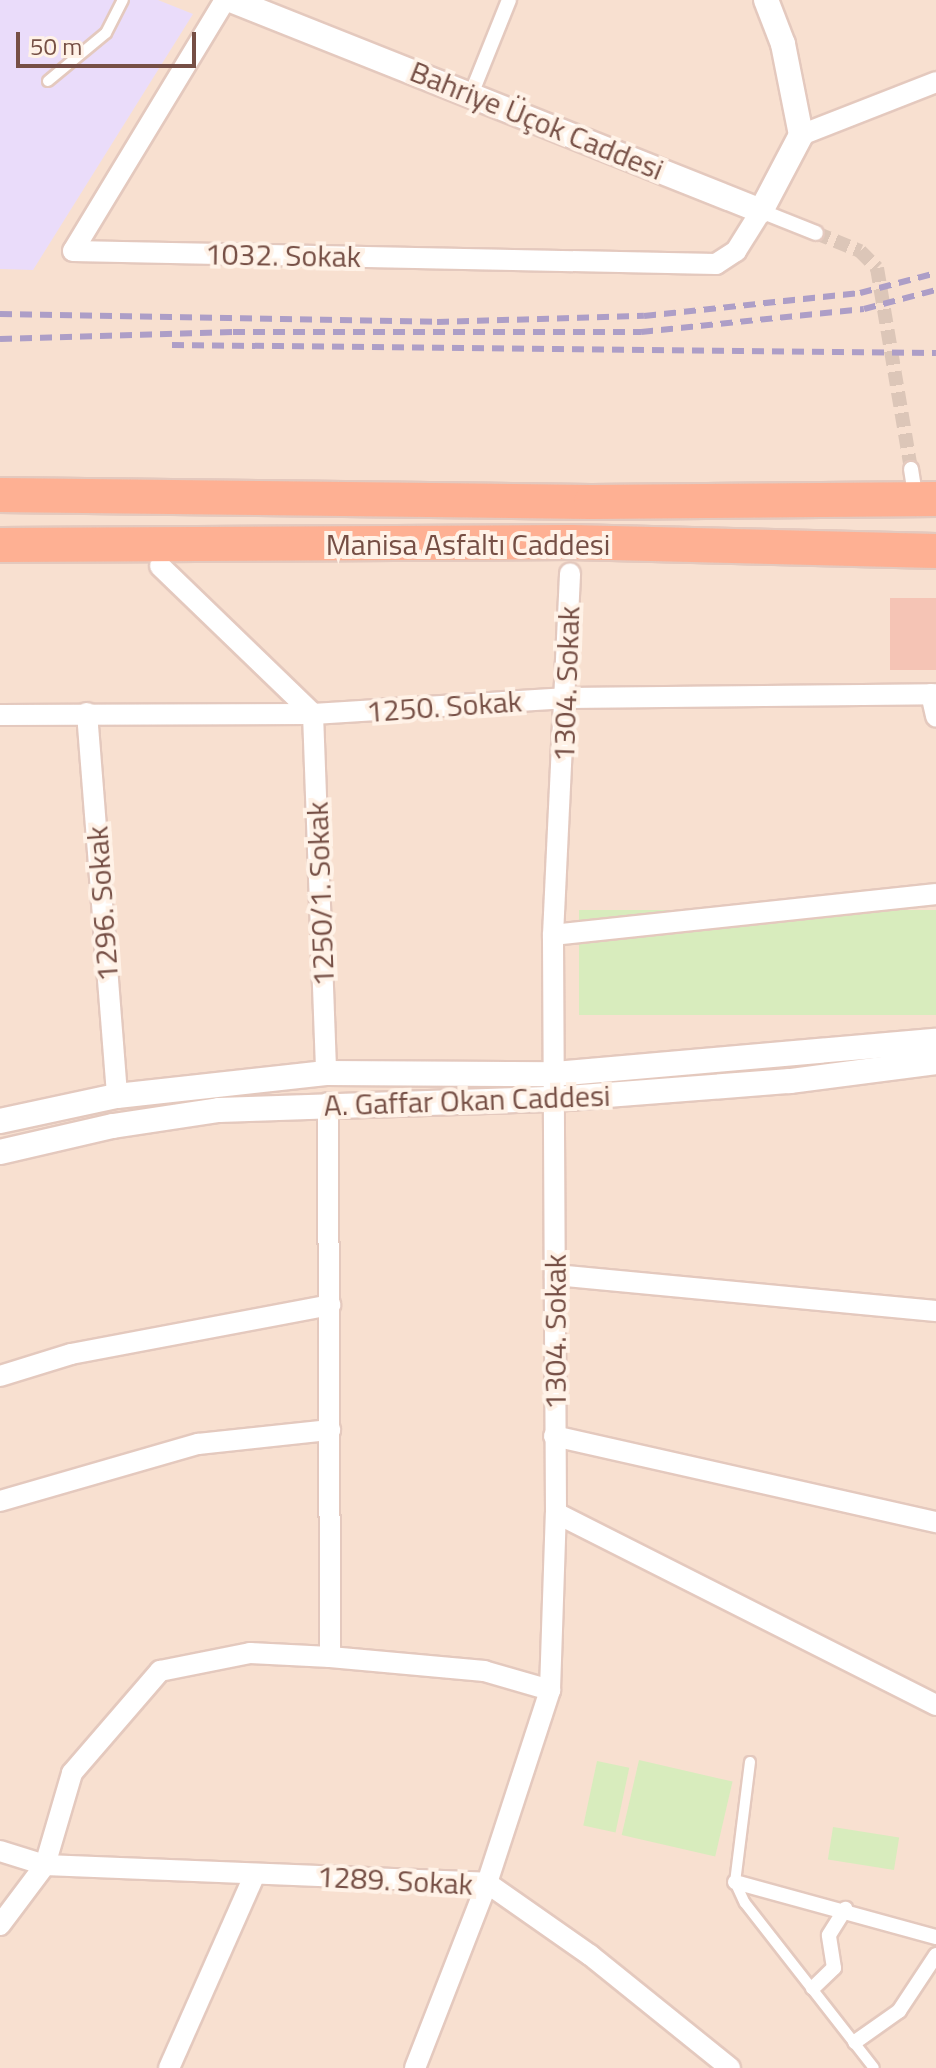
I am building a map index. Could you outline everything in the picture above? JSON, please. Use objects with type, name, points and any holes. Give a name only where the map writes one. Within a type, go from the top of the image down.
[{"type":"highway","name":"Manisa Asfaltı Caddesi","points":[[0,495],[591,502],[921,489]]},
{"type":"highway","name":"Manisa Asfaltı Caddesi","points":[[0,545],[571,542],[936,551]]},
{"type":"street","name":"1032. Sokak","points":[[225,0],[73,251],[716,264],[736,251],[761,211]]},
{"type":"street","name":"Bahriye Üçok Caddesi","points":[[231,0],[472,92],[761,211]]},
{"type":"street","points":[[472,92],[509,0]]},
{"type":"street","points":[[766,0],[783,44],[801,135],[761,211],[816,233]]},
{"type":"street","points":[[801,135],[936,82]]},
{"type":"street","points":[[160,566],[313,714]]},
{"type":"street","name":"1304. Sokak","points":[[415,2068],[487,1883],[550,1690],[556,1513],[553,935],[567,698],[570,573]]},
{"type":"street","points":[[933,694],[936,716]]},
{"type":"street","name":"1250. Sokak","points":[[0,715],[313,714],[567,698],[933,694]]},
{"type":"street","name":"1296. Sokak","points":[[87,713],[117,1096]]},
{"type":"street","name":"1250/1. Sokak","points":[[313,714],[326,1073]]},
{"type":"street","points":[[553,935],[936,894]]},
{"type":"street","name":"A. Gaffar Okan Caddesi","points":[[0,1121],[117,1096],[326,1073],[555,1074],[936,1041]]},
{"type":"street","name":"A. Gaffar Okan Caddesi","points":[[0,1152],[189,1115],[328,1103],[555,1099],[936,1062]]},
{"type":"street","points":[[328,1103],[330,1657]]},
{"type":"street","points":[[555,1275],[936,1311]]},
{"type":"street","points":[[0,1376],[71,1354],[330,1305]]},
{"type":"street","points":[[0,1501],[198,1444],[330,1430]]},
{"type":"street","points":[[554,1436],[936,1522]]},
{"type":"street","points":[[556,1513],[936,1705]]},
{"type":"street","points":[[0,1925],[45,1865],[72,1773],[160,1671],[250,1653],[484,1671],[550,1690]]},
{"type":"street","name":"1289. Sokak","points":[[0,1851],[45,1865],[254,1876],[343,1875],[487,1883],[590,1955],[730,2068]]},
{"type":"street","points":[[169,2068],[254,1876]]},
{"type":"street","points":[[735,1882],[845,1909],[936,1937]]},
{"type":"street","points":[[813,1988],[834,1968],[829,1935],[845,1909]]},
{"type":"street","points":[[855,2042],[899,2011],[936,1955]]},
{"type":"lane","points":[[48,81],[106,33],[123,0]]},
{"type":"lane","points":[[750,1762],[735,1882],[745,1903],[874,2068]]},
{"type":"shaded area","points":[[0,0],[936,0],[936,2068],[0,2068]]},
{"type":"shaded area","points":[[0,0],[158,0],[193,14],[33,270],[0,269]]},
{"type":"green space","points":[[579,910],[936,910],[936,1015],[579,1015]]},
{"type":"green space","points":[[639,1760],[733,1782],[715,1857],[622,1835]]},
{"type":"green space","points":[[597,1761],[629,1768],[616,1832],[583,1826]]},
{"type":"green space","points":[[833,1827],[899,1837],[894,1870],[828,1860]]},
{"type":"building","points":[[890,598],[936,598],[936,670],[890,670]]},
{"type":"tunnel","points":[[816,233],[860,251],[877,268],[911,469]]},
{"type":"railway","points":[[0,314],[437,322],[644,316],[860,293],[936,273]]},
{"type":"railway","points":[[0,339],[233,332],[641,332],[864,309],[936,290]]},
{"type":"railway","points":[[172,345],[936,353]]}]
